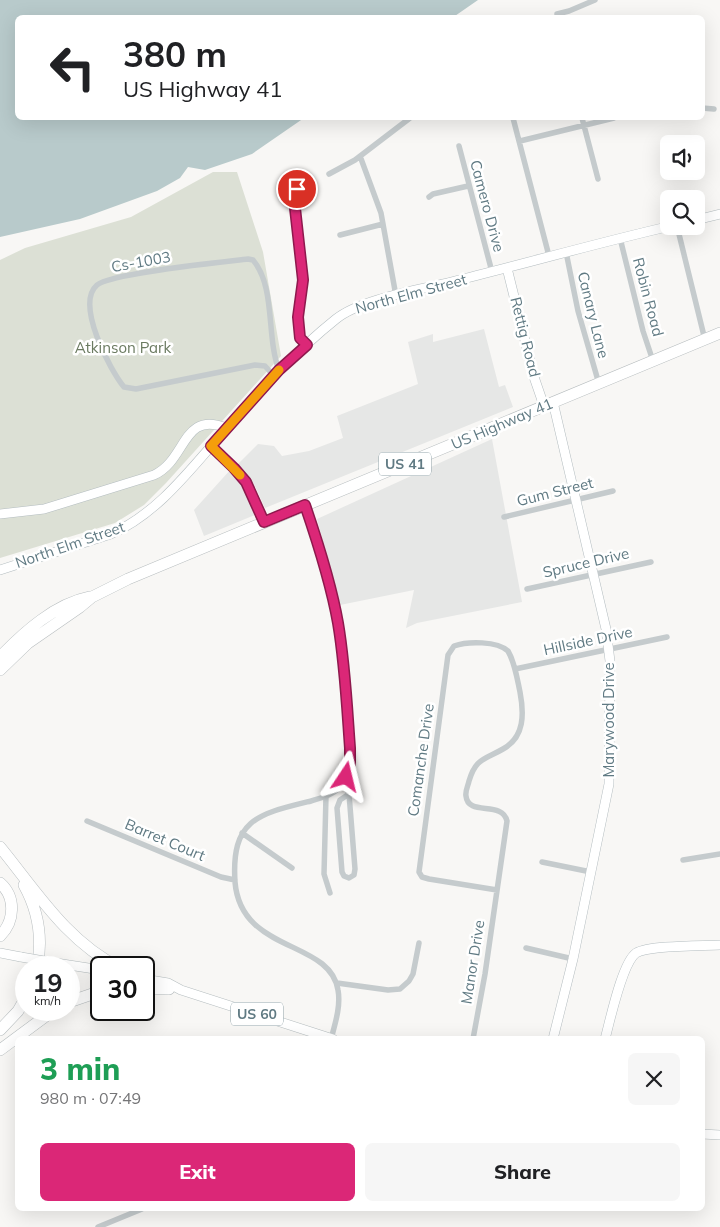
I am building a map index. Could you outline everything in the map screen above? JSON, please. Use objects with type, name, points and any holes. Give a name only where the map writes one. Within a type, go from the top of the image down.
[{"type":"highway","name":"US Highway 41","points":[[92,597],[128,579],[720,333]]},
{"type":"highway","name":"US 41","points":[[0,657],[18,638],[47,617],[73,602],[92,597]]},
{"type":"highway","name":"US 41","points":[[0,670],[28,643],[80,608],[92,597]]},
{"type":"highway","points":[[0,848],[22,882],[34,906],[40,940],[38,956]]},
{"type":"highway","points":[[0,848],[67,930],[99,956]]},
{"type":"highway","points":[[0,883],[8,892],[12,908],[9,924],[0,936]]},
{"type":"highway","points":[[155,985],[169,989]]},
{"type":"highway","points":[[0,1030],[15,1014]]},
{"type":"highway","points":[[19,1036],[39,1021]]},
{"type":"highway","points":[[0,1050],[15,1039]]},
{"type":"street","points":[[557,14],[595,0]]},
{"type":"street","points":[[705,108],[714,109]]},
{"type":"street","points":[[329,174],[360,156],[407,120]]},
{"type":"street","points":[[514,120],[549,256]]},
{"type":"street","points":[[583,120],[598,179]]},
{"type":"street","points":[[520,141],[605,120]]},
{"type":"street","name":"Camero Drive","points":[[459,146],[492,272]]},
{"type":"street","points":[[360,156],[377,200],[396,296]]},
{"type":"street","points":[[429,198],[433,194],[468,186]]},
{"type":"street","points":[[296,204],[303,274],[298,317],[300,338],[307,345]]},
{"type":"street","points":[[705,218],[720,214]]},
{"type":"street","points":[[340,235],[383,224]]},
{"type":"street","name":"North Elm Street","points":[[0,570],[102,538],[128,526],[143,516],[158,503],[277,373],[336,319],[349,310],[364,304],[660,229]]},
{"type":"street","points":[[679,235],[705,340]]},
{"type":"street","name":"Robin Road","points":[[620,238],[643,331],[653,361]]},
{"type":"street","name":"Canary Lane","points":[[566,252],[578,311],[599,384]]},
{"type":"street","name":"Cs-1003","points":[[253,260],[264,281],[277,373],[265,366],[255,365],[136,389],[124,387],[110,365],[97,336],[90,307],[93,290],[101,283],[116,278],[205,264],[253,260]]},
{"type":"street","name":"Rettig Road","points":[[507,268],[534,378],[549,404]]},
{"type":"street","name":"Marywood Drive","points":[[549,404],[576,500],[609,650],[610,769],[606,800],[573,959],[554,1036]]},
{"type":"street","points":[[0,514],[44,509],[154,475],[168,465],[196,427],[210,423],[226,428]]},
{"type":"street","points":[[211,446],[246,482],[264,522]]},
{"type":"street","name":"Gum Street","points":[[504,517],[613,491]]},
{"type":"street","points":[[305,505],[317,540],[337,619],[341,643],[350,748],[349,770],[343,783],[335,792],[260,816],[250,824],[242,833],[235,855],[235,880],[240,906],[254,924],[275,939],[322,964],[330,971],[337,983],[339,1004],[333,1036]]},
{"type":"street","name":"Spruce Drive","points":[[527,589],[651,562]]},
{"type":"street","name":"Hillside Drive","points":[[515,669],[667,637]]},
{"type":"street","name":"Comanche Drive","points":[[497,890],[424,878],[419,872],[418,865],[449,651],[454,646],[461,644],[498,646],[508,652],[515,669]]},
{"type":"street","name":"Manor Drive","points":[[474,1036],[508,821],[498,810],[474,806],[469,803],[466,796],[476,765],[486,756],[509,745],[520,728],[523,717],[523,705],[515,669]]},
{"type":"street","points":[[343,783],[349,794],[355,869],[354,874],[349,878],[344,876],[342,872],[337,808],[340,800],[349,794]]},
{"type":"street","points":[[326,796],[324,874],[330,893]]},
{"type":"street","name":"Barret Court","points":[[86,821],[221,877],[235,880]]},
{"type":"street","points":[[242,833],[292,868]]},
{"type":"street","points":[[683,860],[720,854]]},
{"type":"street","points":[[542,862],[591,872]]},
{"type":"street","points":[[337,983],[388,990],[400,988],[409,981],[413,974],[420,943]]},
{"type":"street","points":[[606,1036],[626,968],[635,954],[649,949],[720,945]]},
{"type":"street","points":[[526,948],[573,959]]},
{"type":"street","points":[[0,953],[15,958]]},
{"type":"street","points":[[0,958],[15,959]]},
{"type":"street","name":"US 60","points":[[155,983],[168,984],[181,990],[323,1036]]},
{"type":"street","name":"US 60","points":[[169,989],[181,990]]},
{"type":"street","points":[[305,1030],[312,1036]]},
{"type":"street","points":[[705,1134],[720,1135]]},
{"type":"street","points":[[98,1227],[137,1211]]},
{"type":"shaded area","points":[[0,0],[478,0],[456,15],[15,15],[15,120],[301,120],[252,154],[205,170],[188,167],[180,178],[157,191],[80,219],[0,237]]},
{"type":"shaded area","points":[[484,329],[499,387],[505,385],[513,407],[265,508],[254,484],[236,466],[258,444],[274,446],[282,456],[309,451],[343,438],[337,416],[418,384],[408,342],[433,334],[433,342]]},
{"type":"shaded area","points":[[492,439],[522,602],[417,623],[406,628],[414,590],[340,605],[317,519]]},
{"type":"shaded area","points":[[231,469],[245,485],[257,514],[204,536],[194,510]]},
{"type":"green space","name":"Atkinson Park","points":[[213,172],[237,172],[263,252],[281,356],[144,505],[115,523],[0,558],[0,260],[25,248],[131,217]]},
{"type":"slow traffic","points":[[240,475],[211,446],[279,370]]},
{"type":"route","points":[[297,189],[298,194],[295,208],[303,280],[298,317],[300,338],[307,345],[279,370],[211,446],[246,482],[264,522],[305,505],[317,540],[337,619],[341,643],[350,748],[350,763],[346,777]]}]
